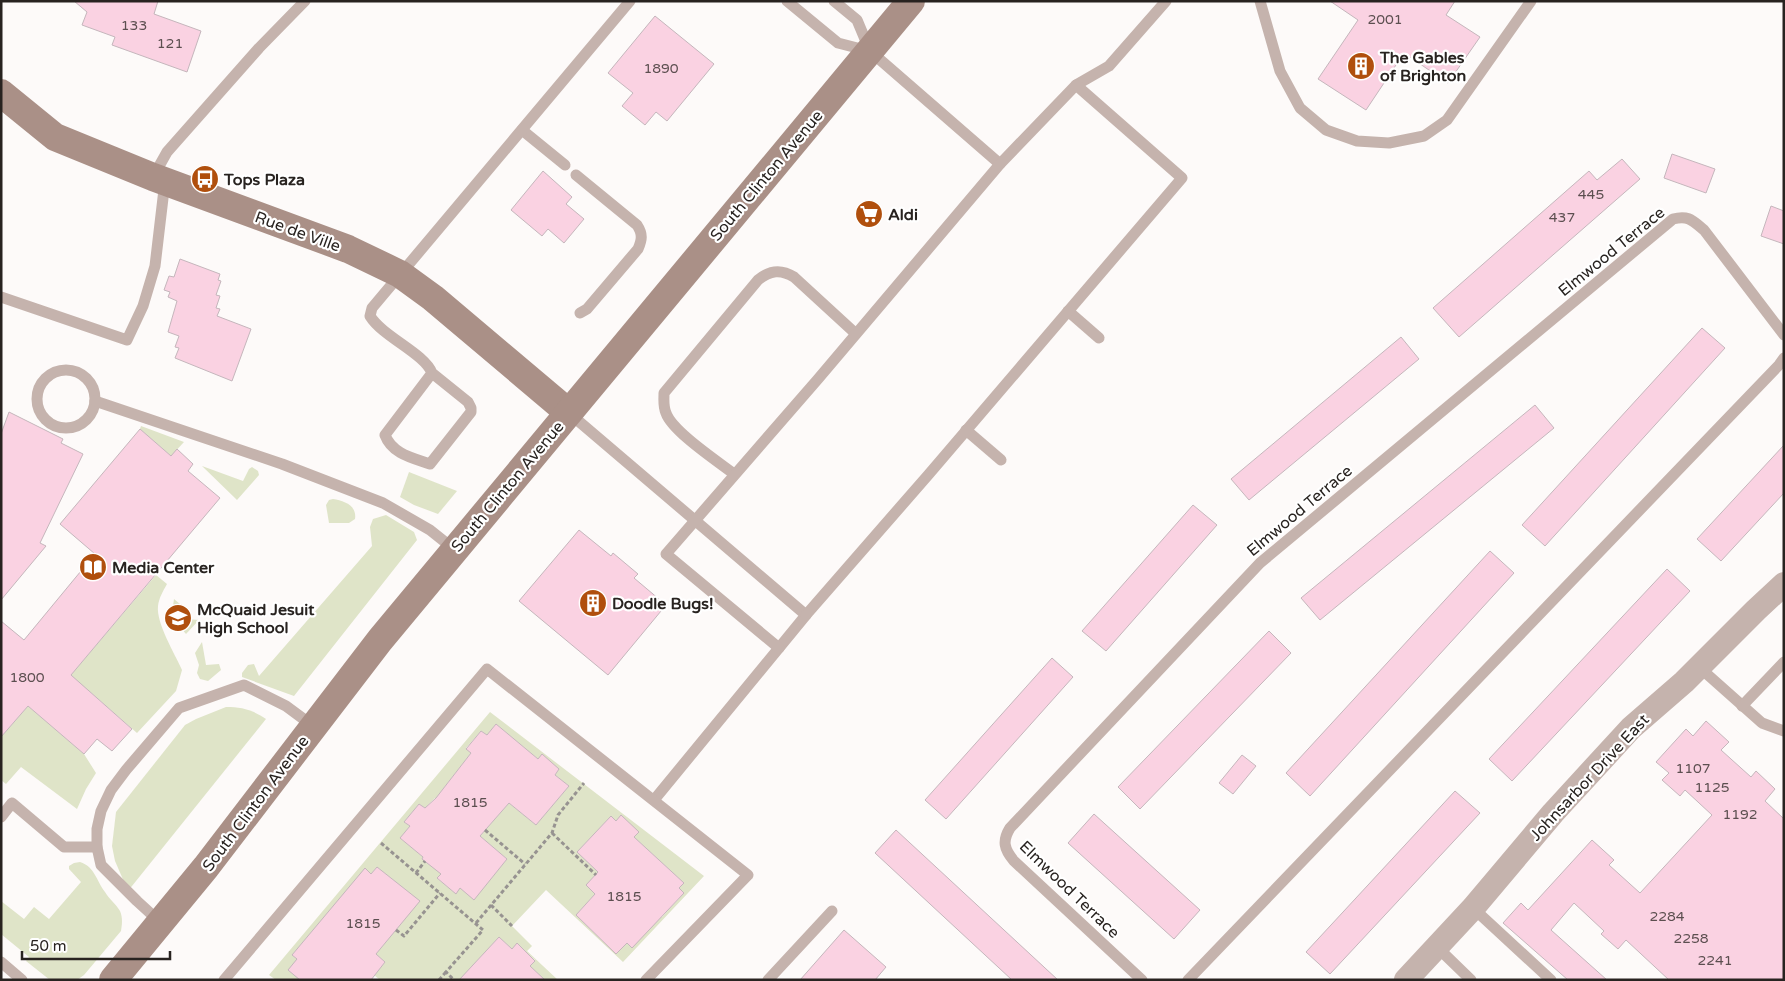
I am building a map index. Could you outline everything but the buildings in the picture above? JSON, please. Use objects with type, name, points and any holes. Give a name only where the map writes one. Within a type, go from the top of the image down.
[{"type":"street","name":"South Clinton Avenue","points":[[113,980],[227,840],[380,640],[912,1]]},
{"type":"street","name":"Rue de Ville","points":[[1,93],[55,137],[159,179],[348,249],[400,274],[433,298],[568,412]]},
{"type":"street","name":"Johnsarbor Drive East","points":[[1406,980],[1473,908],[1553,813],[1631,728],[1698,668],[1784,584]]},
{"type":"lane","points":[[1,297],[126,340],[143,306],[155,266],[159,179],[162,160],[259,48],[305,1]]},
{"type":"lane","points":[[432,373],[385,435],[387,440],[402,455],[430,464],[471,412],[471,408],[468,402],[432,373],[430,368],[414,354],[375,324],[370,316],[372,308],[630,1]]},
{"type":"lane","points":[[787,1],[838,43],[870,52],[1000,164]]},
{"type":"lane","points":[[834,1],[856,20],[870,52]]},
{"type":"lane","points":[[779,648],[666,554],[818,379],[1000,164],[1076,85],[1109,66],[1166,1]]},
{"type":"lane","points":[[1260,1],[1280,71],[1300,108],[1326,130],[1357,141],[1389,143],[1424,136],[1447,120],[1531,1]]},
{"type":"lane","points":[[654,800],[806,614],[1182,178],[1076,85]]},
{"type":"lane","points":[[522,130],[565,165]]},
{"type":"lane","points":[[576,175],[637,225],[642,232],[642,240],[638,249],[587,309],[580,313]]},
{"type":"lane","name":"Elmwood Terrace","points":[[1142,980],[1014,860],[1006,851],[1005,836],[1010,828],[1260,563],[1672,219],[1683,217],[1693,221],[1704,230],[1784,335]]},
{"type":"lane","points":[[734,474],[676,427],[666,415],[663,404],[664,393],[758,280],[765,273],[786,272],[856,333]]},
{"type":"lane","points":[[1068,311],[1099,338]]},
{"type":"lane","points":[[1188,980],[1784,358]]},
{"type":"lane","points":[[74,371],[90,382],[94,391],[95,401],[93,410],[81,424],[72,428],[62,428],[45,420],[37,403],[37,393],[47,377],[55,372],[74,371]]},
{"type":"lane","points":[[95,401],[282,464],[382,503],[430,530],[455,550]]},
{"type":"lane","points":[[568,412],[806,614]]},
{"type":"lane","points":[[966,430],[1001,460]]},
{"type":"lane","points":[[1742,706],[1784,662]]},
{"type":"lane","points":[[1698,668],[1762,724],[1784,731]]},
{"type":"lane","points":[[224,980],[487,670],[748,875],[646,980]]},
{"type":"lane","points":[[161,922],[101,865],[97,847],[97,830],[101,811],[111,790],[179,708],[244,685],[286,706],[313,726]]},
{"type":"lane","points":[[1,817],[12,803],[64,847],[97,847]]},
{"type":"lane","points":[[1473,908],[1551,980]]},
{"type":"lane","points":[[768,980],[832,911]]},
{"type":"lane","points":[[1437,946],[1471,980]]},
{"type":"lane","points":[[1,962],[22,980]]},
{"type":"path","points":[[476,923],[552,833],[558,815],[584,783]]},
{"type":"path","points":[[485,830],[526,864]]},
{"type":"path","points":[[552,833],[596,874]]},
{"type":"path","points":[[381,843],[483,930],[439,980]]},
{"type":"path","points":[[416,872],[425,862]]},
{"type":"path","points":[[396,930],[404,936],[440,893]]},
{"type":"path","points":[[491,905],[512,926]]},
{"type":"path","points":[[446,972],[454,980]]},
{"type":"green space","points":[[141,426],[184,442],[171,456],[140,429]]},
{"type":"green space","points":[[202,466],[243,481],[252,467],[258,471],[259,475],[237,500]]},
{"type":"green space","points":[[409,472],[457,491],[438,514],[414,505],[400,497]]},
{"type":"green space","points":[[333,499],[349,504],[354,510],[355,519],[349,523],[329,523],[326,505],[329,500]]},
{"type":"green space","points":[[386,515],[414,532],[417,540],[294,696],[242,677],[242,673],[248,665],[254,664],[259,676],[372,546],[370,527],[373,519]]},
{"type":"green space","points":[[156,575],[167,584],[158,606],[160,621],[182,670],[176,691],[137,733],[88,690],[63,684]]},
{"type":"green space","points":[[174,599],[187,610],[186,619],[199,620],[186,634],[176,618],[173,609]]},
{"type":"green space","points":[[202,642],[206,665],[219,664],[221,670],[208,681],[200,679],[197,673],[199,665],[195,653]]},
{"type":"green space","points":[[28,706],[84,754],[96,773],[77,809],[21,767],[6,784],[1,780],[1,737]]},
{"type":"green space","points":[[226,707],[257,713],[266,719],[128,891],[115,861],[112,846],[116,812],[185,725]]},
{"type":"green space","points":[[490,712],[704,876],[623,962],[546,890],[512,926],[532,946],[527,951],[558,980],[545,980],[530,966],[535,960],[517,944],[512,949],[499,937],[463,976],[466,980],[380,980],[374,975],[385,962],[376,954],[419,901],[377,867],[371,874],[365,869],[292,955],[297,959],[298,980],[276,980],[269,975]],"holes":[[[496,724],[538,759],[559,769],[555,775],[569,786],[536,825],[509,803],[480,836],[507,859],[474,899],[460,888],[455,893],[438,879],[442,872],[422,859],[423,857],[400,838],[410,826],[404,822],[419,804],[425,808],[435,798],[441,802],[440,793],[471,753],[466,748],[481,731],[487,735]],[[611,816],[616,821],[621,816],[639,832],[634,837],[684,883],[679,888],[684,893],[662,917],[655,911],[632,948],[627,943],[616,954],[576,915],[595,894],[586,885],[598,872],[577,852]]]},
{"type":"green space","points":[[80,862],[89,867],[120,911],[122,919],[121,931],[84,975],[77,980],[50,980],[26,961],[29,957],[1,934],[1,901],[24,919],[34,907],[49,919],[81,882],[69,869],[69,866]]},
{"type":"place","name":"The Gables of Brighton","points":[[1361,66]]},
{"type":"place","name":"Tops Plaza","points":[[205,179]]},
{"type":"place","name":"Aldi","points":[[869,214]]},
{"type":"place","name":"Media Center","points":[[93,567]]},
{"type":"place","name":"Doodle Bugs!","points":[[593,603]]},
{"type":"place","name":"McQuaid Jesuit High School","points":[[178,618]]}]
